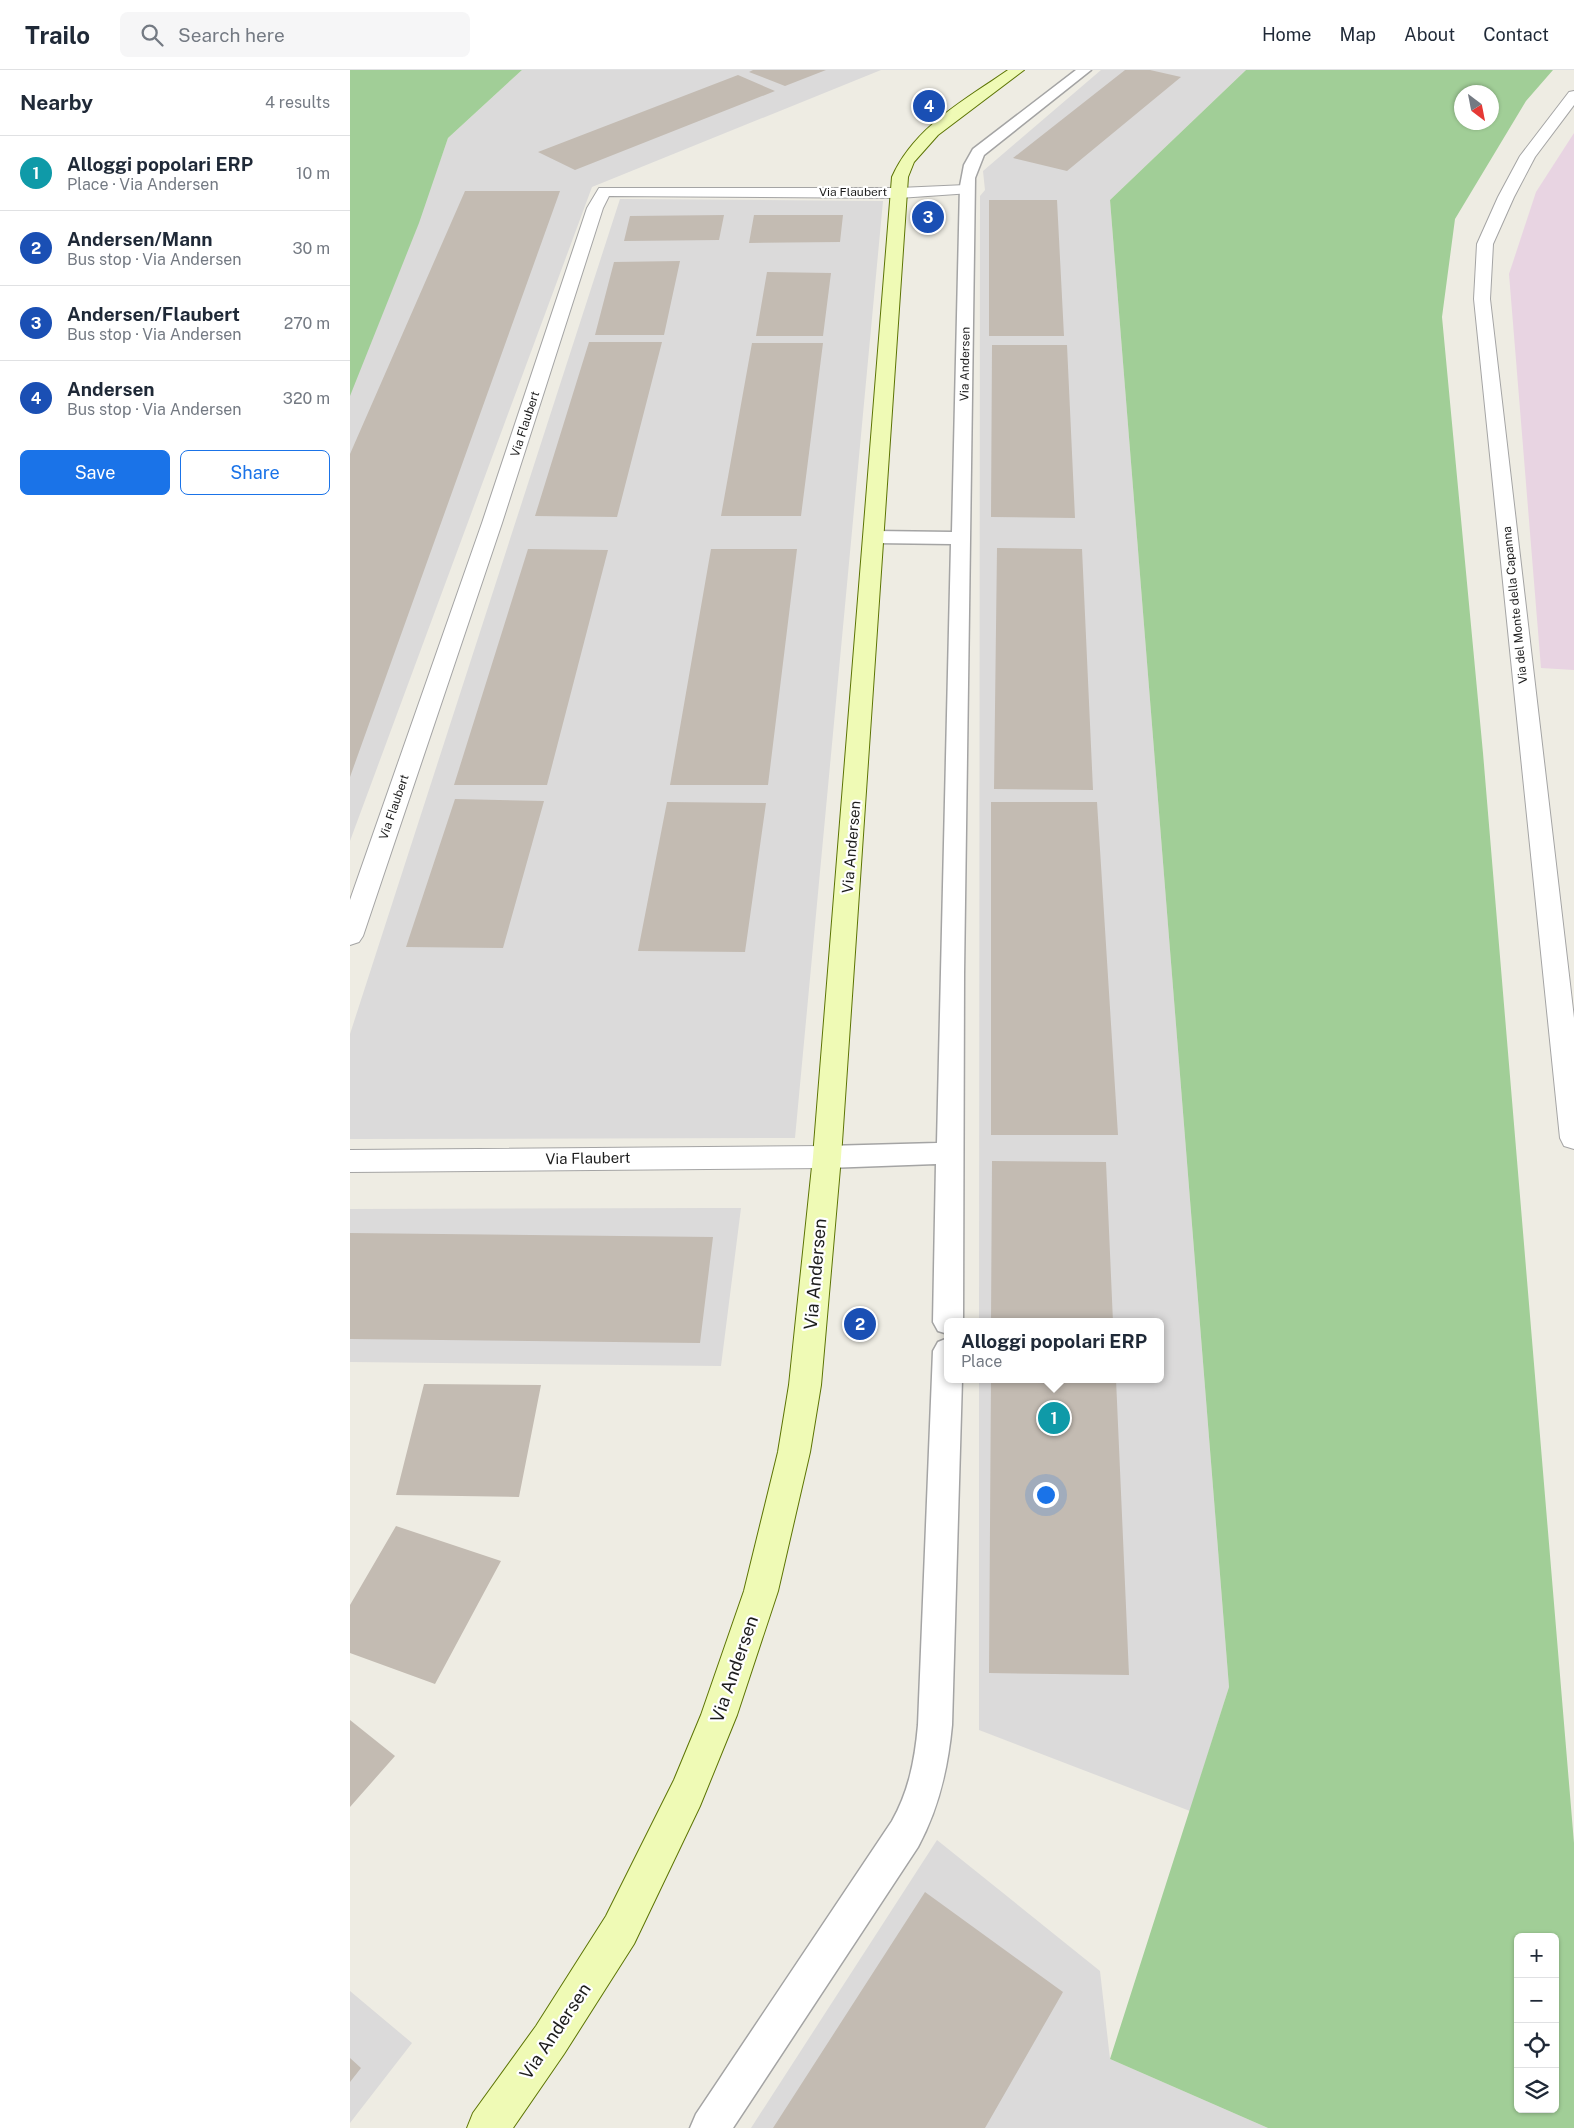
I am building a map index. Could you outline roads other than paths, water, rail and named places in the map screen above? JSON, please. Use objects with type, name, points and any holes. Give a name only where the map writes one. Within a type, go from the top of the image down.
[{"type":"street","name":"Via Andersen","points":[[488,2128],[550,2040],[620,1930],[687,1793],[734,1675],[761,1590],[779,1521],[794,1452],[804,1385],[827,1156],[875,538],[899,192],[903,168],[918,147],[942,125],[1017,70]]},
{"type":"street","name":"Via del Monte della Capanna","points":[[1574,95],[1528,156],[1506,197],[1485,244],[1482,299],[1574,1138]]},
{"type":"street","points":[[899,192],[966,190]]},
{"type":"street","name":"Via Flaubert","points":[[350,936],[489,533],[595,208],[604,191],[899,192]]},
{"type":"street","name":"Via Flaubert","points":[[350,1161],[827,1156]]},
{"type":"lane","name":"Via Andersen","points":[[948,1318],[956,770],[968,208],[966,190],[970,166],[978,152],[1084,70]]},
{"type":"lane","points":[[875,538],[962,538]]},
{"type":"lane","points":[[827,1156],[950,1152]]},
{"type":"lane","points":[[710,2128],[879,1876],[915,1816],[922,1798],[932,1758],[935,1725],[947,1383]]},
{"type":"place","name":"Andersen","points":[[929,106]]},
{"type":"place","name":"Andersen/Flaubert","points":[[928,217]]},
{"type":"place","name":"Andersen/Mann","points":[[860,1324]]},
{"type":"place","name":"Alloggi popolari ERP","points":[[1054,1418]]}]
